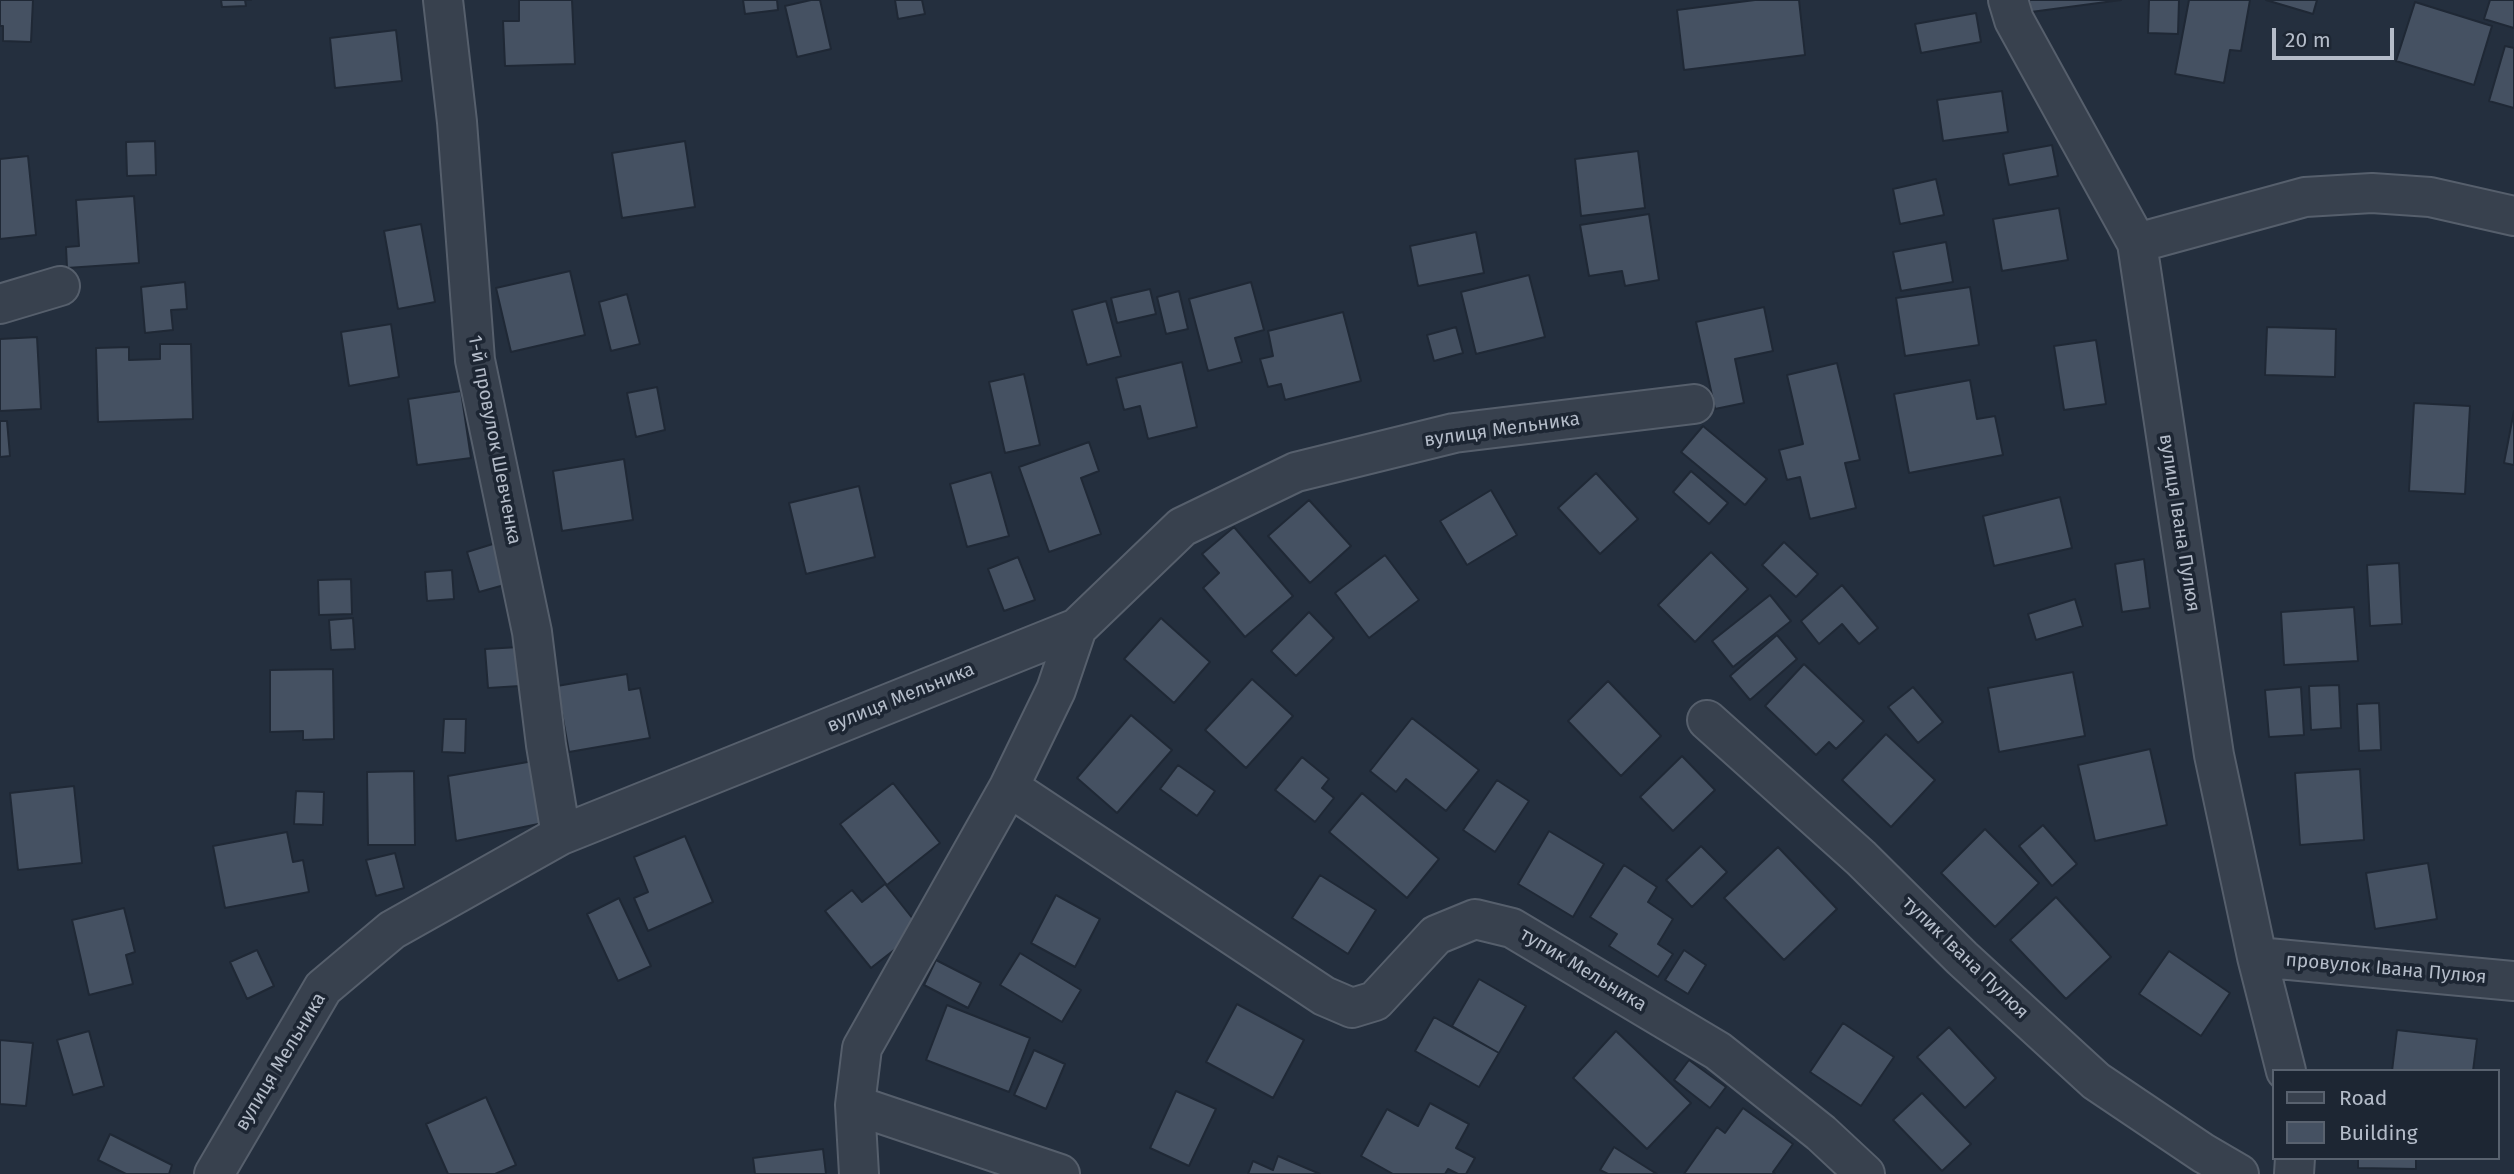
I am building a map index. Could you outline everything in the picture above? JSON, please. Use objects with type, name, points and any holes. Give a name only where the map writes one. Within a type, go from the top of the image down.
[{"type":"street","name":"1-й провулок Шевченка","points":[[443,0],[457,122],[475,360],[532,632],[546,746],[561,835]]},
{"type":"street","name":"вулиця Івана Пулюя","points":[[2008,0],[2014,20],[2137,243],[2214,755],[2286,1069]]},
{"type":"street","points":[[2137,243],[2305,197],[2372,193],[2430,197],[2514,216]]},
{"type":"street","points":[[0,304],[60,286]]},
{"type":"street","name":"вулиця Мельника","points":[[214,1174],[323,988],[392,930],[561,835],[1077,628],[1182,527],[1296,472],[1454,433],[1694,404]]},
{"type":"street","points":[[859,1174],[855,1105],[862,1048],[1009,787],[1056,690],[1077,628]]},
{"type":"street","name":"тупик Івана Пулюя","points":[[1707,720],[1861,858],[1962,958],[2096,1081],[2239,1174]]},
{"type":"street","name":"тупик Мельника","points":[[1009,787],[1324,996],[1352,1008],[1375,1001],[1436,935],[1475,919],[1512,928],[1718,1051],[1821,1133],[1865,1174]]},
{"type":"street","name":"провулок Івана Пулюя","points":[[2258,957],[2514,981]]},
{"type":"street","points":[[855,1105],[1060,1174]]},
{"type":"building","points":[[0,0],[33,0],[31,42],[3,41]]},
{"type":"building","points":[[221,0],[245,0],[246,6],[222,7]]},
{"type":"building","points":[[519,0],[572,0],[575,64],[505,66],[503,21],[519,21]]},
{"type":"building","points":[[743,0],[777,0],[778,10],[745,14]]},
{"type":"building","points":[[820,0],[831,49],[797,57],[785,6]]},
{"type":"building","points":[[895,0],[922,0],[925,14],[898,19]]},
{"type":"building","points":[[1755,0],[1799,0],[1805,55],[1684,70],[1677,10]]},
{"type":"building","points":[[2029,0],[2121,0],[2031,12]]},
{"type":"building","points":[[2149,0],[2179,0],[2178,34],[2148,33]]},
{"type":"building","points":[[2189,0],[2250,0],[2241,51],[2230,50],[2224,83],[2175,74]]},
{"type":"building","points":[[2266,0],[2317,0],[2313,14]]},
{"type":"building","points":[[2490,0],[2514,0],[2514,28],[2484,19]]},
{"type":"building","points":[[2415,2],[2492,26],[2474,85],[2396,61]]},
{"type":"building","points":[[1976,13],[1981,42],[1921,53],[1915,24]]},
{"type":"building","points":[[396,30],[402,81],[335,88],[330,38]]},
{"type":"building","points":[[2505,46],[2514,48],[2514,108],[2489,101]]},
{"type":"building","points":[[2002,91],[2008,132],[1943,141],[1937,100]]},
{"type":"building","points":[[155,141],[156,175],[127,176],[126,142]]},
{"type":"building","points":[[685,141],[695,207],[622,218],[612,153]]},
{"type":"building","points":[[2052,145],[2058,176],[2009,185],[2003,154]]},
{"type":"building","points":[[1638,151],[1645,208],[1581,216],[1575,159]]},
{"type":"building","points":[[28,156],[36,235],[0,239],[0,159]]},
{"type":"building","points":[[1936,179],[1944,215],[1900,224],[1893,189]]},
{"type":"building","points":[[134,196],[139,263],[67,268],[66,247],[79,246],[76,200]]},
{"type":"building","points":[[2059,208],[2068,260],[2002,271],[1993,219]]},
{"type":"building","points":[[1649,214],[1659,280],[1625,286],[1622,271],[1589,276],[1580,225]]},
{"type":"building","points":[[421,224],[435,302],[398,309],[384,231]]},
{"type":"building","points":[[1476,232],[1484,273],[1418,286],[1410,246]]},
{"type":"building","points":[[1946,242],[1953,282],[1901,291],[1893,252]]},
{"type":"building","points":[[570,271],[585,335],[511,352],[496,288]]},
{"type":"building","points":[[1529,275],[1545,337],[1476,354],[1461,292]]},
{"type":"building","points":[[185,282],[187,309],[171,310],[173,330],[145,333],[141,287]]},
{"type":"building","points":[[1251,282],[1264,330],[1235,338],[1242,362],[1208,371],[1189,299]]},
{"type":"building","points":[[1970,287],[1979,345],[1905,356],[1896,298]]},
{"type":"building","points":[[1150,289],[1156,314],[1117,323],[1111,298]]},
{"type":"building","points":[[1179,291],[1188,329],[1166,334],[1157,297]]},
{"type":"building","points":[[627,294],[640,344],[611,351],[599,302]]},
{"type":"building","points":[[1106,301],[1121,356],[1087,365],[1072,310]]},
{"type":"building","points":[[1764,307],[1773,351],[1735,359],[1744,403],[1715,409],[1696,322]]},
{"type":"building","points":[[1343,312],[1361,381],[1285,400],[1281,384],[1268,387],[1260,359],[1273,356],[1268,331]]},
{"type":"building","points":[[391,324],[399,377],[349,386],[341,332]]},
{"type":"building","points":[[1456,327],[1463,353],[1434,361],[1427,335]]},
{"type":"building","points":[[2267,327],[2336,329],[2335,377],[2265,375]]},
{"type":"building","points":[[37,337],[41,409],[0,411],[0,339]]},
{"type":"building","points":[[2096,340],[2106,404],[2064,410],[2054,346]]},
{"type":"building","points":[[160,344],[191,344],[193,419],[98,422],[96,348],[129,347],[129,360],[160,359]]},
{"type":"building","points":[[1182,362],[1197,427],[1148,439],[1140,406],[1124,410],[1116,378]]},
{"type":"building","points":[[1837,363],[1860,460],[1845,463],[1856,508],[1810,519],[1800,477],[1787,480],[1779,450],[1803,444],[1787,375]]},
{"type":"building","points":[[1024,374],[1040,445],[1005,453],[989,382]]},
{"type":"building","points":[[1970,380],[1977,419],[1995,416],[2003,455],[1909,473],[1894,394]]},
{"type":"building","points":[[657,387],[665,430],[636,437],[627,393]]},
{"type":"building","points":[[461,391],[471,458],[417,465],[408,399]]},
{"type":"building","points":[[2414,403],[2470,406],[2465,494],[2409,491]]},
{"type":"building","points":[[2514,411],[2514,465],[2504,463]]},
{"type":"building","points":[[0,421],[7,421],[10,456],[0,457]]},
{"type":"building","points":[[1703,426],[1767,479],[1745,505],[1681,452]]},
{"type":"building","points":[[1089,442],[1099,471],[1081,478],[1101,534],[1049,552],[1019,467]]},
{"type":"building","points":[[624,459],[633,520],[562,531],[553,471]]},
{"type":"building","points":[[1691,471],[1728,503],[1709,524],[1673,492]]},
{"type":"building","points":[[991,472],[1009,536],[967,547],[950,484]]},
{"type":"building","points":[[1596,473],[1638,519],[1600,554],[1558,508]]},
{"type":"building","points":[[859,486],[875,557],[806,574],[789,503]]},
{"type":"building","points":[[1491,490],[1517,535],[1467,565],[1440,521]]},
{"type":"building","points":[[2060,497],[2072,548],[1994,566],[1983,516]]},
{"type":"building","points":[[1309,500],[1351,546],[1310,583],[1268,536]]},
{"type":"building","points":[[1234,527],[1293,596],[1245,637],[1203,588],[1219,573],[1202,554]]},
{"type":"building","points":[[1784,542],[1818,574],[1796,597],[1762,565]]},
{"type":"building","points":[[496,543],[508,584],[479,592],[467,552]]},
{"type":"building","points":[[1711,552],[1748,589],[1695,642],[1658,605]]},
{"type":"building","points":[[1385,555],[1419,600],[1369,638],[1335,593]]},
{"type":"building","points":[[1018,557],[1035,600],[1004,611],[988,569]]},
{"type":"building","points":[[2144,559],[2150,608],[2122,612],[2115,564]]},
{"type":"building","points":[[2399,563],[2402,624],[2370,626],[2367,565]]},
{"type":"building","points":[[452,570],[454,599],[427,601],[425,572]]},
{"type":"building","points":[[351,579],[352,614],[319,615],[318,580]]},
{"type":"building","points":[[1842,585],[1878,628],[1859,644],[1842,624],[1819,644],[1801,621]]},
{"type":"building","points":[[1770,595],[1791,621],[1733,667],[1712,641]]},
{"type":"building","points":[[2075,599],[2083,626],[2036,640],[2028,614]]},
{"type":"building","points":[[2354,607],[2358,661],[2284,665],[2281,612]]},
{"type":"building","points":[[1309,612],[1334,638],[1296,676],[1271,651]]},
{"type":"building","points":[[353,618],[355,649],[331,650],[329,620]]},
{"type":"building","points":[[1161,618],[1210,662],[1174,703],[1124,659]]},
{"type":"building","points":[[1777,635],[1797,659],[1750,700],[1730,676]]},
{"type":"building","points":[[519,647],[520,686],[488,688],[485,649]]},
{"type":"building","points":[[1804,664],[1864,721],[1836,749],[1829,742],[1816,755],[1765,706]]},
{"type":"building","points":[[333,669],[334,739],[303,740],[303,731],[270,732],[270,670]]},
{"type":"building","points":[[2073,672],[2085,736],[1999,752],[1988,688]]},
{"type":"building","points":[[627,674],[629,690],[640,688],[650,738],[569,752],[557,686]]},
{"type":"building","points":[[1252,679],[1293,716],[1246,768],[1205,730]]},
{"type":"building","points":[[1608,681],[1661,736],[1621,776],[1568,721]]},
{"type":"building","points":[[2339,685],[2341,728],[2311,730],[2309,686]]},
{"type":"building","points":[[1913,687],[1943,722],[1918,743],[1888,707]]},
{"type":"building","points":[[2301,687],[2304,735],[2269,737],[2265,690]]},
{"type":"building","points":[[2379,703],[2381,750],[2359,751],[2357,704]]},
{"type":"building","points":[[1131,715],[1172,750],[1117,813],[1077,778]]},
{"type":"building","points":[[1412,718],[1479,770],[1446,811],[1406,779],[1396,792],[1370,771]]},
{"type":"building","points":[[444,719],[466,719],[465,753],[442,752]]},
{"type":"building","points":[[1886,734],[1935,780],[1891,827],[1842,780]]},
{"type":"building","points":[[2150,749],[2167,825],[2095,841],[2078,765]]},
{"type":"building","points":[[1682,756],[1715,790],[1673,831],[1640,797]]},
{"type":"building","points":[[1302,757],[1329,779],[1322,788],[1334,798],[1315,822],[1275,790]]},
{"type":"building","points":[[539,760],[543,823],[456,841],[448,776]]},
{"type":"building","points":[[1178,765],[1215,791],[1197,816],[1160,789]]},
{"type":"building","points":[[2360,769],[2364,840],[2300,845],[2295,773]]},
{"type":"building","points":[[414,771],[415,845],[368,845],[367,772]]},
{"type":"building","points":[[1497,780],[1529,801],[1495,852],[1463,830]]},
{"type":"building","points":[[893,783],[940,843],[887,885],[840,824]]},
{"type":"building","points":[[74,786],[82,863],[18,870],[10,793]]},
{"type":"building","points":[[296,791],[324,792],[323,825],[294,824]]},
{"type":"building","points":[[1362,793],[1439,859],[1407,898],[1329,832]]},
{"type":"building","points":[[2043,825],[2077,864],[2052,886],[2019,846]]},
{"type":"building","points":[[1985,829],[2039,883],[1995,927],[1941,873]]},
{"type":"building","points":[[1549,831],[1604,864],[1573,917],[1518,884]]},
{"type":"building","points":[[287,832],[293,862],[303,860],[309,892],[225,908],[213,846]]},
{"type":"building","points":[[685,836],[713,902],[648,931],[634,898],[648,892],[634,857]]},
{"type":"building","points":[[1701,846],[1727,872],[1692,907],[1666,880]]},
{"type":"building","points":[[1778,847],[1837,909],[1784,960],[1724,898]]},
{"type":"building","points":[[395,853],[404,888],[376,896],[366,860]]},
{"type":"building","points":[[2428,863],[2437,919],[2375,929],[2366,873]]},
{"type":"building","points":[[1624,865],[1657,887],[1648,902],[1673,919],[1658,944],[1673,954],[1658,977],[1609,946],[1617,934],[1590,917]]},
{"type":"building","points":[[1320,875],[1376,910],[1348,954],[1292,918]]},
{"type":"building","points":[[885,884],[921,929],[871,968],[825,911],[852,890],[862,902]]},
{"type":"building","points":[[1056,895],[1100,919],[1075,967],[1031,943]]},
{"type":"building","points":[[2056,897],[2111,957],[2066,999],[2010,940]]},
{"type":"building","points":[[619,898],[651,966],[618,981],[587,914]]},
{"type":"building","points":[[124,908],[135,952],[126,955],[133,984],[89,995],[72,920]]},
{"type":"building","points":[[257,950],[274,986],[247,999],[230,962]]},
{"type":"building","points":[[1684,950],[1706,965],[1688,994],[1665,980]]},
{"type":"building","points":[[2169,951],[2230,993],[2201,1036],[2139,994]]},
{"type":"building","points":[[1020,953],[1081,990],[1062,1022],[1000,985]]},
{"type":"building","points":[[936,960],[981,983],[968,1008],[924,985]]},
{"type":"building","points":[[1479,979],[1526,1006],[1499,1053],[1452,1026]]},
{"type":"building","points":[[1237,1004],[1304,1040],[1273,1098],[1206,1062]]},
{"type":"building","points":[[947,1005],[1030,1038],[1009,1092],[926,1060]]},
{"type":"building","points":[[1434,1017],[1499,1053],[1479,1087],[1415,1051]]},
{"type":"building","points":[[1843,1023],[1894,1057],[1861,1106],[1810,1072]]},
{"type":"building","points":[[1949,1027],[1996,1078],[1965,1108],[1917,1057]]},
{"type":"building","points":[[2397,1030],[2477,1039],[2473,1069],[2392,1069]]},
{"type":"building","points":[[89,1031],[104,1086],[73,1095],[57,1040]]},
{"type":"building","points":[[1616,1031],[1691,1103],[1647,1149],[1573,1078]]},
{"type":"building","points":[[0,1040],[33,1043],[26,1106],[0,1104]]},
{"type":"building","points":[[1034,1050],[1065,1064],[1046,1109],[1014,1095]]},
{"type":"building","points":[[1689,1060],[1726,1087],[1710,1108],[1674,1080]]},
{"type":"building","points":[[1176,1091],[1216,1109],[1189,1166],[1150,1148]]},
{"type":"building","points":[[1922,1093],[1971,1144],[1942,1171],[1893,1120]]},
{"type":"building","points":[[486,1097],[516,1165],[495,1174],[448,1174],[426,1124]]},
{"type":"building","points":[[1430,1103],[1469,1124],[1456,1148],[1475,1158],[1466,1174],[1458,1174],[1448,1169],[1445,1174],[1393,1174],[1361,1156],[1387,1109],[1418,1126]]},
{"type":"building","points":[[1743,1108],[1793,1144],[1773,1172],[1775,1174],[1684,1174],[1717,1127],[1725,1133]]},
{"type":"building","points":[[110,1134],[172,1165],[169,1174],[126,1174],[98,1160]]},
{"type":"building","points":[[1614,1147],[1657,1174],[1608,1174],[1600,1170]]},
{"type":"building","points":[[823,1149],[826,1174],[755,1174],[753,1158]]},
{"type":"building","points":[[1278,1156],[1320,1174],[1248,1174],[1253,1161],[1273,1170]]},
{"type":"building","points":[[2358,1160],[2416,1160],[2416,1169],[2358,1168]]}]
